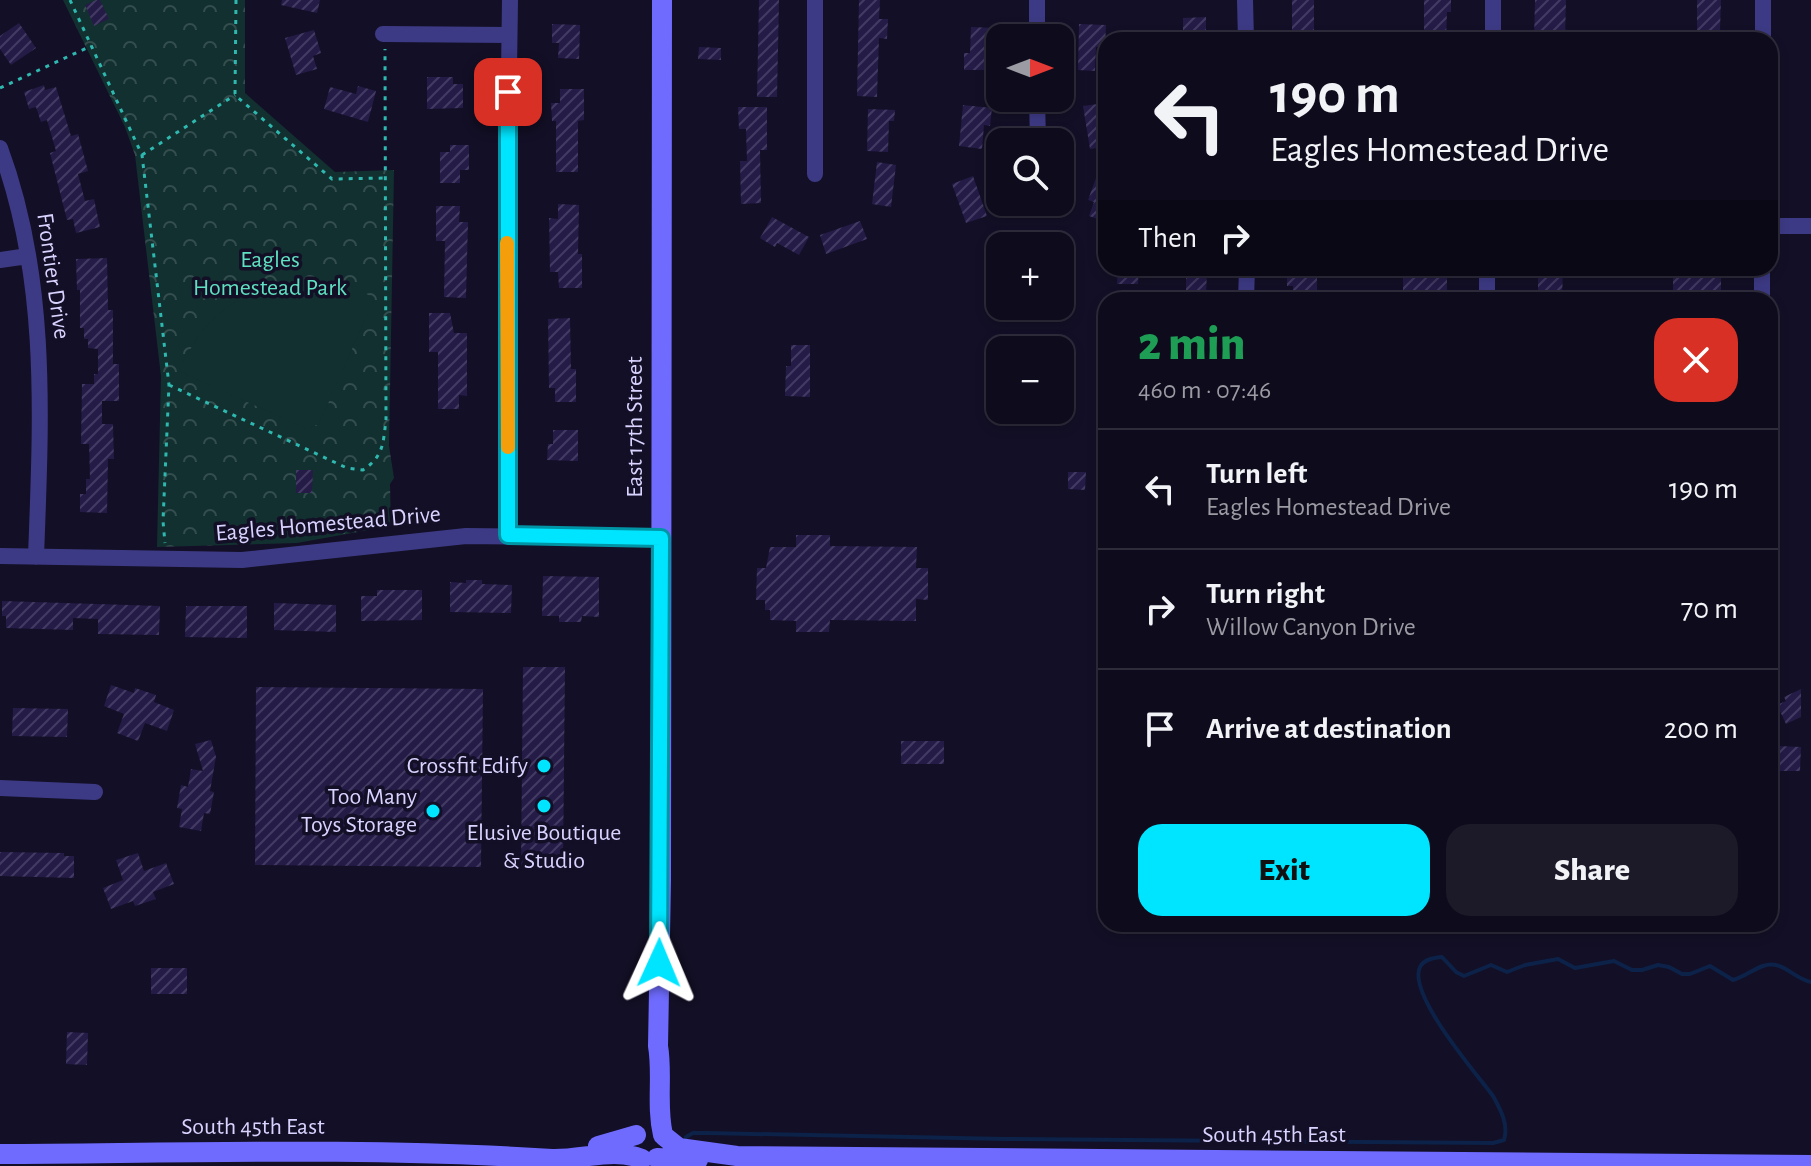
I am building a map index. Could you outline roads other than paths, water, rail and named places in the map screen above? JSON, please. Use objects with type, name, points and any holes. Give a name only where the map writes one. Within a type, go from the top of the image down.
[{"type":"main road","name":"East 17th Street","points":[[662,0],[658,1046],[661,1063],[659,1113],[663,1136]]},
{"type":"main road","name":"East 17th Street","points":[[638,1133],[646,1120],[658,1046]]},
{"type":"main road","points":[[651,1128],[663,1136],[664,1151],[649,1158],[633,1145],[638,1133],[651,1128]]},
{"type":"main road","name":"South 45th East","points":[[507,1155],[604,1145],[638,1133]]},
{"type":"main road","name":"South 45th East","points":[[663,1136],[679,1148],[737,1156],[1811,1165]]},
{"type":"main road","name":"South 45th East","points":[[0,1154],[507,1155],[577,1159],[621,1153],[705,1161],[737,1156]]},
{"type":"street","points":[[508,535],[510,0]]},
{"type":"street","points":[[815,0],[815,174]]},
{"type":"street","points":[[1037,0],[1037,24]]},
{"type":"street","points":[[1245,0],[1246,32]]},
{"type":"street","points":[[1493,0],[1493,32]]},
{"type":"street","points":[[1763,0],[1763,32]]},
{"type":"street","points":[[383,34],[509,35]]},
{"type":"street","name":"Frontier Drive","points":[[0,148],[20,211],[37,311],[40,360],[36,557]]},
{"type":"street","points":[[1778,226],[1811,226]]},
{"type":"street","points":[[0,260],[28,256]]},
{"type":"street","name":"Eagles Homestead Drive","points":[[0,556],[242,560],[466,536],[661,538]]},
{"type":"street","points":[[0,788],[95,792]]},
{"type":"waterway","points":[[686,1137],[693,1133],[708,1133],[1493,1143],[1504,1140],[1503,1117],[1493,1096],[1433,1014],[1419,979],[1420,967],[1427,961],[1442,957],[1464,976],[1491,965],[1507,972],[1558,959],[1575,968],[1614,961],[1632,970],[1658,965],[1682,974],[1710,966],[1733,980],[1759,968],[1776,965],[1811,982]]},
{"type":"place","name":"Crossfit Edify","points":[[544,766]]},
{"type":"place","name":"Elusive Boutique & Studio","points":[[544,806]]},
{"type":"place","name":"Too Many Toys Storage","points":[[433,811]]},
{"type":"park label","name":"Eagles Homestead Park","points":[[270,274]]}]
